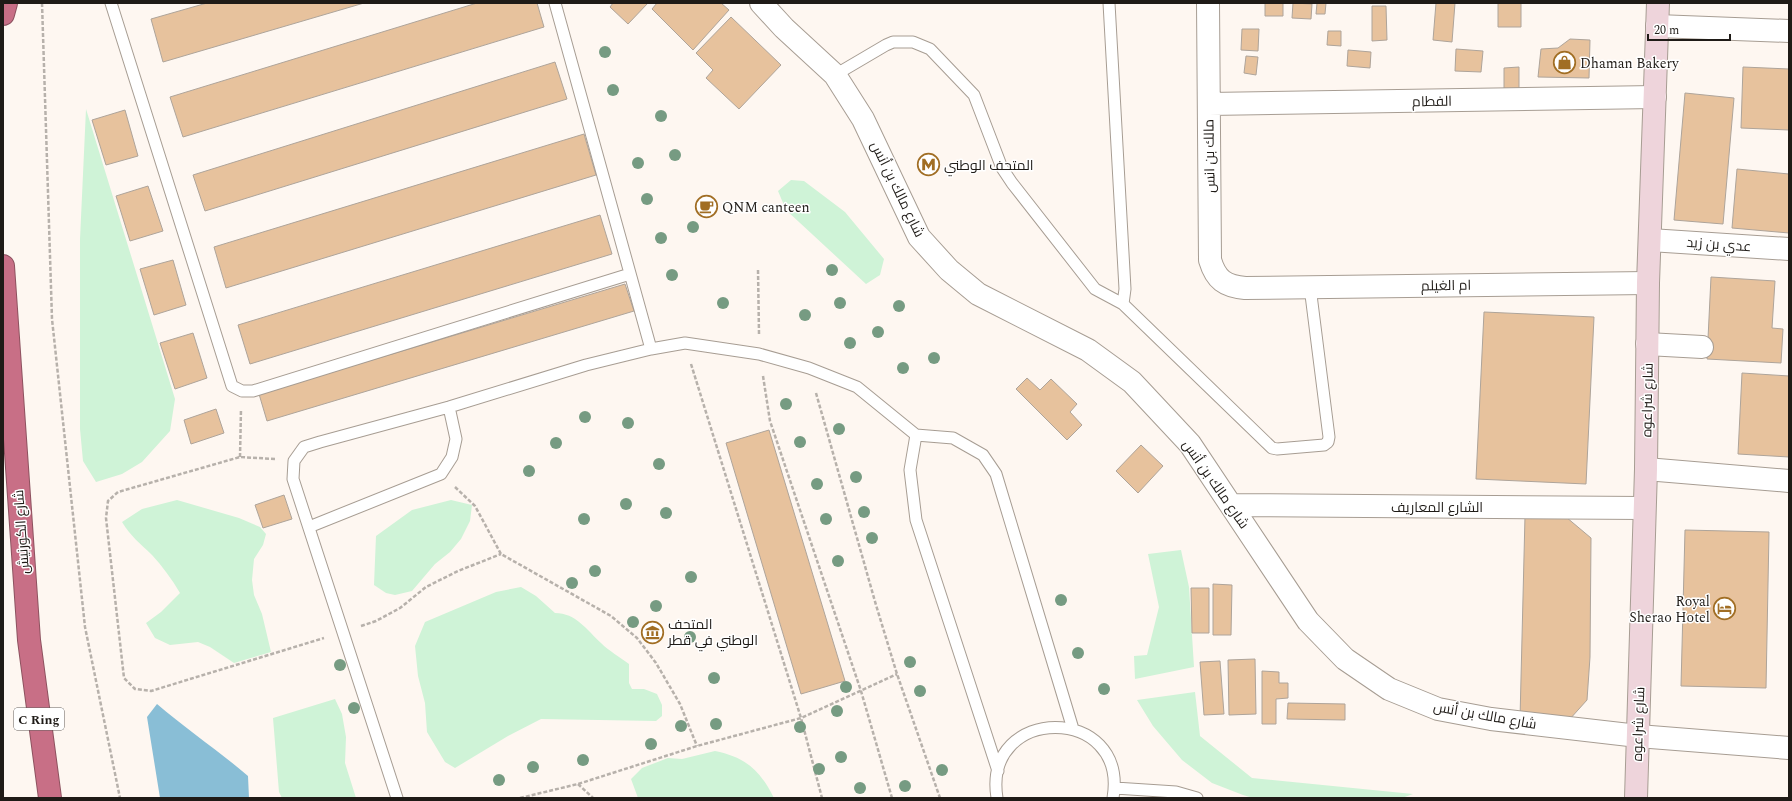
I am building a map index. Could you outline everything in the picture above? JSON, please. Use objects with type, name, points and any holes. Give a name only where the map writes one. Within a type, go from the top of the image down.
[{"type":"highway","points":[[3,14],[6,3]]},
{"type":"highway","name":"شارع الكورنيش","points":[[3,266],[29,640],[50,798]]},
{"type":"street","name":"شارع مالك بن أنس","points":[[761,3],[784,28],[835,75],[864,119],[919,237],[949,270],[978,294],[1088,350],[1132,382],[1190,444],[1308,622],[1345,659],[1389,689],[1438,709],[1491,719],[1638,736],[1789,748]]},
{"type":"street","name":"مالك بن انس","points":[[1208,3],[1210,260],[1213,270],[1219,279],[1232,286],[1245,288]]},
{"type":"street","name":"شارع شراعوه","points":[[1636,798],[1643,508],[1646,470],[1648,283],[1658,3]]},
{"type":"street","points":[[1657,26],[1789,31]]},
{"type":"street","name":"الفطام","points":[[1208,104],[1654,97]]},
{"type":"street","name":"عدي بن زيد","points":[[1650,240],[1789,249]]},
{"type":"street","name":"ام الغيلم","points":[[1245,288],[1648,283]]},
{"type":"street","points":[[1647,344],[1702,347]]},
{"type":"street","points":[[1646,470],[1789,481]]},
{"type":"street","name":"الشارع المعاريف","points":[[1231,505],[1643,508]]},
{"type":"lane","points":[[111,3],[227,376],[232,386],[242,391],[253,390],[630,274]]},
{"type":"lane","points":[[555,3],[651,349]]},
{"type":"lane","points":[[1109,3],[1125,288],[1123,304]]},
{"type":"lane","points":[[835,75],[886,44],[893,42],[913,42],[930,49],[974,95],[1002,168],[1095,290],[1123,304],[1272,448],[1324,445],[1328,442],[1329,437],[1310,287]]},
{"type":"lane","points":[[397,798],[293,479],[294,461],[304,447],[449,407],[586,365],[651,349],[685,343],[759,354],[809,368],[857,387],[916,435],[952,438],[982,455],[996,474],[1073,729]]},
{"type":"lane","points":[[309,527],[441,474],[452,457],[456,439],[449,407]]},
{"type":"lane","points":[[916,435],[910,470],[916,520],[998,771]]},
{"type":"lane","points":[[997,798],[995,787],[998,771],[1004,755],[1015,742],[1027,733],[1042,728],[1058,726],[1073,729],[1087,735],[1099,745],[1108,758],[1114,772],[1114,793],[1176,792],[1197,798]]},
{"type":"path","points":[[42,3],[52,319],[85,627],[120,798]]},
{"type":"path","points":[[758,270],[759,354],[770,421],[861,691],[892,798]]},
{"type":"path","points":[[685,343],[801,718],[822,798]]},
{"type":"path","points":[[809,368],[897,674],[940,798]]},
{"type":"path","points":[[240,457],[242,391]]},
{"type":"path","points":[[294,461],[240,457],[118,492],[108,501],[106,518],[124,678],[135,690],[151,691],[376,621],[400,608],[426,587],[458,571],[501,554]]},
{"type":"path","points":[[441,474],[475,506],[501,554],[611,616],[637,638],[656,662],[680,704],[697,746]]},
{"type":"path","points":[[520,798],[578,784],[697,746],[801,718],[897,674]]},
{"type":"path","points":[[578,784],[593,798]]},
{"type":"green space","points":[[86,109],[175,399],[170,431],[142,462],[122,474],[96,482],[83,461],[80,429],[80,239]]},
{"type":"green space","points":[[791,180],[804,181],[845,212],[884,259],[880,275],[866,284],[786,210],[778,191]]},
{"type":"green space","points":[[177,500],[239,518],[260,527],[266,534],[263,545],[254,559],[252,580],[254,595],[262,614],[271,652],[234,663],[210,647],[198,642],[170,645],[155,638],[146,623],[161,612],[180,593],[152,555],[132,536],[122,522],[142,509]]},
{"type":"green space","points":[[451,500],[472,505],[470,521],[461,539],[450,552],[435,564],[412,591],[395,595],[386,593],[374,585],[376,536],[412,510]]},
{"type":"green space","points":[[1181,550],[1189,587],[1194,667],[1135,679],[1134,656],[1147,655],[1159,607],[1148,554]]},
{"type":"green space","points":[[521,587],[536,596],[555,613],[569,616],[581,623],[604,646],[629,664],[629,683],[632,689],[644,689],[657,694],[662,705],[662,716],[656,721],[541,719],[508,736],[455,768],[445,762],[427,732],[425,703],[418,676],[415,646],[425,622],[496,592]]},
{"type":"green space","points":[[1195,692],[1200,736],[1252,778],[1413,794],[1402,798],[1253,798],[1212,783],[1182,760],[1153,726],[1137,700]]},
{"type":"green space","points":[[335,699],[342,714],[346,737],[345,763],[356,798],[282,798],[279,792],[273,718]]},
{"type":"green space","points":[[715,751],[735,757],[750,766],[757,772],[769,788],[774,798],[638,798],[631,779],[642,768],[668,758],[682,759]]},
{"type":"water","points":[[157,704],[248,776],[249,798],[160,798],[147,717]]},
{"type":"building","points":[[207,3],[364,3],[163,62],[151,19]]},
{"type":"building","points":[[477,3],[537,3],[544,27],[183,137],[170,97]]},
{"type":"building","points":[[613,3],[648,3],[628,24],[610,7]]},
{"type":"building","points":[[657,3],[721,3],[729,10],[693,50],[652,9]]},
{"type":"building","points":[[1265,3],[1283,3],[1283,16],[1265,16]]},
{"type":"building","points":[[1293,3],[1312,4],[1311,19],[1292,18]]},
{"type":"building","points":[[1317,3],[1326,3],[1325,14],[1316,14]]},
{"type":"building","points":[[1436,3],[1455,3],[1452,42],[1433,40]]},
{"type":"building","points":[[1498,3],[1521,3],[1521,27],[1498,27]]},
{"type":"building","points":[[1372,6],[1386,6],[1387,40],[1372,41]]},
{"type":"building","points":[[731,17],[781,65],[739,109],[706,78],[713,70],[696,53]]},
{"type":"building","points":[[1242,29],[1259,29],[1258,51],[1241,50]]},
{"type":"building","points":[[1328,31],[1341,31],[1341,46],[1327,45]]},
{"type":"building","name":"Dhaman Bakery","points":[[1570,39],[1590,40],[1589,78],[1538,77],[1541,49],[1558,48]]},
{"type":"building","points":[[1456,49],[1483,51],[1481,72],[1455,71]]},
{"type":"building","points":[[1348,50],[1371,52],[1370,68],[1347,66]]},
{"type":"building","points":[[1246,56],[1258,57],[1256,75],[1244,73]]},
{"type":"building","points":[[555,62],[567,99],[205,211],[193,175]]},
{"type":"building","points":[[1519,67],[1519,96],[1504,95],[1504,68]]},
{"type":"building","points":[[1743,67],[1789,69],[1789,130],[1741,128]]},
{"type":"building","points":[[1685,93],[1734,98],[1723,224],[1674,220]]},
{"type":"building","points":[[125,110],[138,156],[106,165],[92,120]]},
{"type":"building","points":[[584,134],[596,175],[226,288],[214,247]]},
{"type":"building","points":[[1737,169],[1789,174],[1789,233],[1732,228]]},
{"type":"building","points":[[148,186],[163,231],[130,241],[116,196]]},
{"type":"building","points":[[600,215],[612,254],[250,364],[238,325]]},
{"type":"building","points":[[173,260],[186,305],[154,315],[140,269]]},
{"type":"building","points":[[1711,277],[1775,281],[1772,328],[1783,329],[1781,363],[1707,359]]},
{"type":"building","points":[[625,284],[634,311],[267,421],[259,394]]},
{"type":"building","points":[[1484,312],[1594,317],[1586,484],[1476,479]]},
{"type":"building","points":[[193,333],[207,378],[175,389],[160,343]]},
{"type":"building","points":[[1742,373],[1789,376],[1789,457],[1738,454]]},
{"type":"building","points":[[1027,378],[1040,390],[1051,379],[1077,404],[1070,412],[1082,425],[1067,440],[1016,389]]},
{"type":"building","points":[[216,409],[224,433],[191,444],[184,420]]},
{"type":"building","points":[[769,430],[845,681],[801,694],[726,443]]},
{"type":"building","points":[[1141,445],[1163,466],[1138,493],[1116,471]]},
{"type":"building","points":[[284,495],[292,519],[263,528],[255,505]]},
{"type":"building","points":[[1525,516],[1566,517],[1591,538],[1590,657],[1587,700],[1569,720],[1520,719]]},
{"type":"building","name":"Royal Sherao Hotel","points":[[1685,530],[1769,532],[1766,688],[1681,686]]},
{"type":"building","points":[[1213,584],[1232,585],[1231,635],[1213,635]]},
{"type":"building","points":[[1191,588],[1209,588],[1209,633],[1192,633]]},
{"type":"building","points":[[1255,659],[1256,714],[1229,715],[1228,660]]},
{"type":"building","points":[[1220,661],[1224,714],[1204,715],[1200,662]]},
{"type":"building","points":[[1262,671],[1279,672],[1279,683],[1288,683],[1288,698],[1276,699],[1276,724],[1262,724]]},
{"type":"building","points":[[1288,703],[1345,704],[1345,720],[1287,719]]},
{"type":"place","name":"Dhaman Bakery","points":[[1564,63]]},
{"type":"place","name":"المتحف الوطني","points":[[929,165]]},
{"type":"place","name":"QNM canteen","points":[[707,207]]},
{"type":"place","name":"Royal Sherao Hotel","points":[[1725,609]]},
{"type":"place","name":"المتحف الوطني في قطر","points":[[652,632]]}]
